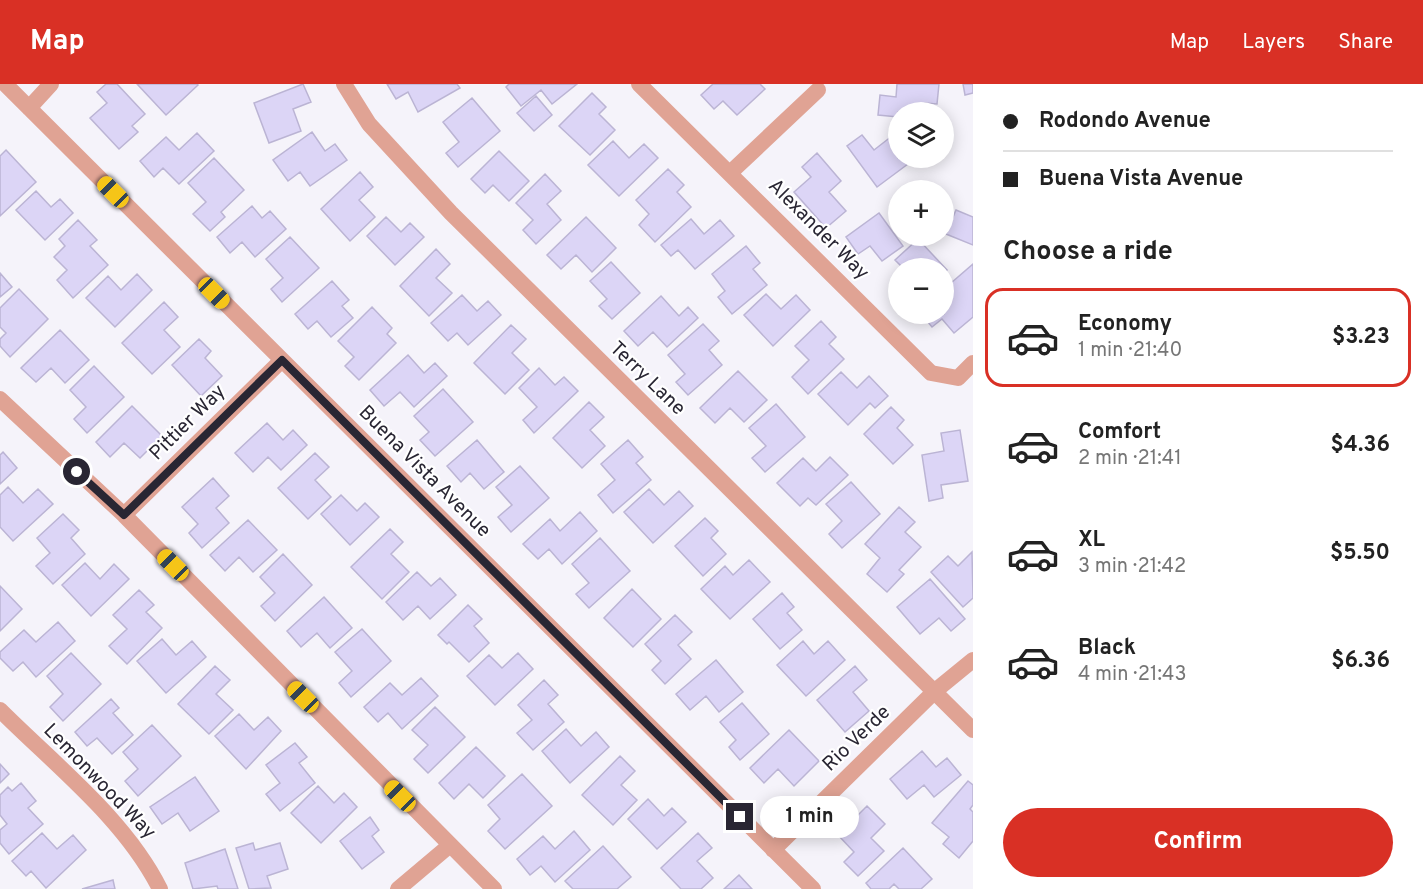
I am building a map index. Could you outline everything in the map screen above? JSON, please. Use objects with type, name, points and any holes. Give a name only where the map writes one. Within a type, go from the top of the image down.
[{"type":"street","name":"Buena Vista Avenue","points":[[5,84],[813,889]]},
{"type":"street","points":[[29,108],[51,84]]},
{"type":"street","name":"Terry Lane","points":[[344,84],[369,124],[451,213],[973,730]]},
{"type":"street","name":"Alexander Way","points":[[639,84],[731,172],[931,373],[958,378],[973,363]]},
{"type":"street","points":[[731,172],[818,90]]},
{"type":"street","name":"Pittier Way","points":[[124,515],[282,360]]},
{"type":"street","points":[[0,399],[124,515],[494,889]]},
{"type":"street","name":"Rio Verde","points":[[773,850],[935,691],[973,660]]},
{"type":"street","name":"Lemonwood Way","points":[[0,710],[124,833],[146,861],[160,889]]},
{"type":"street","points":[[398,889],[449,846]]},
{"type":"building","points":[[106,84],[117,84],[145,114],[132,126],[138,132],[119,149],[90,118],[107,103],[97,92]]},
{"type":"building","points":[[137,84],[197,84],[198,85],[166,115]]},
{"type":"building","points":[[303,84],[311,102],[293,109],[301,131],[269,143],[254,103]]},
{"type":"building","points":[[387,84],[457,84],[460,88],[418,112],[408,92],[396,99]]},
{"type":"building","points":[[509,84],[577,84],[552,104],[541,90],[521,106],[506,87]]},
{"type":"building","points":[[713,84],[760,84],[765,89],[737,115],[723,101],[714,109],[701,95]]},
{"type":"building","points":[[897,84],[939,84],[937,102],[888,102],[888,116],[878,115],[880,95],[896,97]]},
{"type":"building","points":[[963,84],[973,84],[973,93],[965,95]]},
{"type":"building","points":[[592,93],[606,107],[599,114],[615,130],[590,155],[559,126]]},
{"type":"building","points":[[536,96],[552,115],[534,131],[517,113]]},
{"type":"building","points":[[472,98],[500,131],[458,167],[446,153],[459,142],[443,122]]},
{"type":"building","points":[[312,132],[325,151],[335,144],[347,160],[310,186],[300,172],[288,181],[273,160]]},
{"type":"building","points":[[197,133],[214,151],[179,184],[163,168],[154,177],[140,161],[166,137],[179,150]]},
{"type":"building","points":[[862,135],[874,150],[888,139],[888,168],[903,168],[877,187],[847,146]]},
{"type":"building","points":[[613,141],[629,158],[644,144],[658,158],[619,196],[588,165]]},
{"type":"building","points":[[6,150],[36,182],[0,216],[0,156]]},
{"type":"building","points":[[499,151],[529,181],[509,201],[493,185],[485,193],[471,179]]},
{"type":"building","points":[[817,153],[841,181],[829,192],[846,211],[826,228],[794,192],[811,177],[802,167]]},
{"type":"building","points":[[214,158],[244,190],[221,212],[225,217],[210,231],[193,214],[206,202],[188,183]]},
{"type":"building","points":[[668,169],[684,185],[677,192],[691,207],[655,242],[639,225],[649,214],[636,200]]},
{"type":"building","points":[[360,172],[373,187],[359,200],[375,217],[350,241],[321,209]]},
{"type":"building","points":[[545,174],[561,191],[547,204],[561,220],[536,244],[523,230],[533,220],[516,203]]},
{"type":"building","points":[[36,191],[51,207],[60,199],[73,213],[45,240],[16,210]]},
{"type":"building","points":[[252,206],[262,218],[270,211],[286,229],[255,257],[242,242],[230,253],[217,237]]},
{"type":"building","points":[[956,210],[973,217],[973,245],[954,237]]},
{"type":"building","points":[[879,213],[888,225],[888,246],[903,246],[882,261],[870,246],[858,254],[846,237]]},
{"type":"building","points":[[386,217],[401,232],[410,223],[424,237],[395,265],[367,236]]},
{"type":"building","points":[[586,217],[616,248],[592,272],[576,255],[561,269],[547,255]]},
{"type":"building","points":[[691,219],[704,234],[720,220],[734,236],[695,269],[678,250],[671,256],[661,245]]},
{"type":"building","points":[[78,220],[97,240],[90,246],[108,265],[73,298],[57,280],[67,270],[54,257],[65,246],[59,239]]},
{"type":"building","points":[[290,237],[319,268],[282,302],[271,289],[283,278],[266,259]]},
{"type":"building","points":[[746,246],[760,263],[753,269],[767,285],[732,314],[718,297],[725,291],[712,274]]},
{"type":"building","points":[[910,246],[925,246],[936,258],[897,258]]},
{"type":"building","points":[[436,249],[450,264],[436,278],[452,293],[429,316],[400,286]]},
{"type":"building","points":[[611,262],[640,293],[612,319],[599,306],[607,299],[590,281]]},
{"type":"building","points":[[973,264],[973,317],[954,333],[946,324],[954,324],[954,280]]},
{"type":"building","points":[[0,273],[12,287],[0,297]]},
{"type":"building","points":[[137,274],[152,290],[115,327],[86,298],[108,276],[121,290]]},
{"type":"building","points":[[332,281],[349,300],[342,306],[353,318],[331,337],[317,321],[308,329],[295,314]]},
{"type":"building","points":[[19,289],[48,319],[10,357],[0,346],[0,339],[6,333],[0,327],[0,308]]},
{"type":"building","points":[[766,294],[781,309],[796,295],[810,310],[773,346],[744,315]]},
{"type":"building","points":[[462,295],[477,311],[488,301],[501,315],[468,345],[457,333],[448,341],[431,323]]},
{"type":"building","points":[[661,296],[679,316],[688,307],[698,318],[667,347],[653,332],[638,346],[624,331]]},
{"type":"building","points":[[164,302],[178,317],[164,330],[180,347],[152,374],[122,343]]},
{"type":"building","points":[[372,307],[392,328],[387,334],[396,343],[359,380],[345,366],[354,357],[338,341]]},
{"type":"building","points":[[821,321],[836,337],[829,344],[844,359],[808,394],[792,377],[809,360],[795,346]]},
{"type":"building","points":[[703,324],[719,341],[709,350],[722,365],[688,395],[676,382],[685,374],[668,355]]},
{"type":"building","points":[[511,325],[526,339],[512,353],[529,370],[505,394],[474,363]]},
{"type":"building","points":[[60,330],[89,360],[65,383],[51,368],[36,382],[21,368]]},
{"type":"building","points":[[199,339],[211,351],[205,358],[222,376],[201,396],[172,365]]},
{"type":"building","points":[[408,355],[424,373],[435,363],[447,376],[414,407],[400,392],[384,406],[370,390]]},
{"type":"building","points":[[94,366],[124,397],[87,433],[74,419],[86,407],[70,390]]},
{"type":"building","points":[[539,368],[555,385],[564,377],[578,391],[534,433],[523,420],[537,407],[519,388]]},
{"type":"building","points":[[738,371],[767,400],[744,422],[730,408],[715,423],[700,408]]},
{"type":"building","points":[[841,372],[857,388],[869,376],[888,396],[875,408],[870,403],[848,425],[818,394]]},
{"type":"building","points":[[443,389],[473,422],[435,456],[420,440],[429,432],[414,416]]},
{"type":"building","points":[[589,402],[604,417],[590,430],[605,446],[582,468],[553,438]]},
{"type":"building","points":[[776,404],[805,437],[765,472],[752,458],[766,446],[749,428]]},
{"type":"building","points":[[132,406],[162,436],[140,458],[124,443],[110,457],[96,442]]},
{"type":"building","points":[[891,407],[904,420],[897,428],[913,445],[893,464],[864,434]]},
{"type":"building","points":[[267,423],[283,440],[293,430],[307,445],[281,470],[268,457],[253,472],[235,453]]},
{"type":"building","points":[[960,430],[968,481],[941,485],[943,498],[929,501],[922,455],[944,451],[941,433]]},
{"type":"building","points":[[477,440],[504,472],[484,489],[470,473],[461,482],[447,466]]},
{"type":"building","points":[[628,440],[643,457],[636,463],[651,480],[613,513],[598,495],[615,480],[601,464]]},
{"type":"building","points":[[3,452],[17,468],[0,484],[0,455]]},
{"type":"building","points":[[315,453],[329,467],[315,480],[331,497],[308,519],[278,488]]},
{"type":"building","points":[[830,457],[848,475],[816,505],[808,498],[800,506],[777,483],[803,458],[816,471]]},
{"type":"building","points":[[520,466],[549,498],[511,532],[498,517],[512,505],[496,487]]},
{"type":"building","points":[[213,478],[229,496],[216,508],[229,523],[202,548],[189,533],[198,524],[182,507]]},
{"type":"building","points":[[851,482],[880,514],[842,548],[829,534],[842,521],[826,504]]},
{"type":"building","points":[[8,487],[23,503],[38,489],[53,504],[13,541],[0,527],[0,495]]},
{"type":"building","points":[[649,489],[664,505],[679,491],[693,506],[653,543],[624,512]]},
{"type":"building","points":[[341,495],[357,511],[365,503],[379,517],[350,545],[321,514]]},
{"type":"building","points":[[899,507],[915,522],[905,532],[921,547],[899,570],[904,574],[887,592],[867,574],[880,558],[865,544]]},
{"type":"building","points":[[580,512],[597,531],[562,564],[549,549],[538,559],[523,544],[550,519],[560,531]]},
{"type":"building","points":[[63,514],[79,530],[71,538],[85,554],[53,584],[36,566],[50,553],[37,538]]},
{"type":"building","points":[[705,518],[718,531],[711,538],[726,554],[703,576],[675,546]]},
{"type":"building","points":[[248,520],[277,550],[253,572],[239,557],[225,571],[210,555]]},
{"type":"building","points":[[390,529],[403,542],[391,554],[409,572],[382,599],[351,567]]},
{"type":"building","points":[[600,538],[630,571],[589,608],[576,594],[589,583],[572,564]]},
{"type":"building","points":[[972,552],[973,598],[963,607],[931,572],[948,556],[958,566]]},
{"type":"building","points":[[283,554],[312,585],[275,621],[261,606],[275,593],[260,577]]},
{"type":"building","points":[[749,560],[770,582],[730,619],[701,589],[725,566],[733,575]]},
{"type":"building","points":[[85,563],[100,579],[114,564],[129,579],[91,616],[62,585]]},
{"type":"building","points":[[417,572],[431,586],[440,578],[456,595],[430,619],[418,606],[403,620],[386,602]]},
{"type":"building","points":[[930,579],[965,619],[951,631],[939,618],[920,634],[897,607]]},
{"type":"building","points":[[0,586],[22,609],[0,631]]},
{"type":"building","points":[[632,589],[661,619],[633,647],[604,618]]},
{"type":"building","points":[[139,590],[154,605],[146,612],[162,628],[127,664],[109,646],[127,629],[113,615]]},
{"type":"building","points":[[782,593],[794,607],[787,613],[802,630],[780,649],[753,619]]},
{"type":"building","points":[[324,597],[352,628],[330,648],[317,633],[301,647],[287,631]]},
{"type":"building","points":[[468,605],[482,619],[474,626],[489,643],[469,662],[449,642],[447,644],[438,635]]},
{"type":"building","points":[[675,615],[692,632],[678,645],[691,659],[665,684],[652,670],[661,661],[645,644]]},
{"type":"building","points":[[58,622],[75,641],[36,677],[23,662],[13,671],[0,658],[0,652],[24,630],[36,642]]},
{"type":"building","points":[[362,629],[391,661],[351,697],[339,683],[352,671],[335,652]]},
{"type":"building","points":[[162,639],[176,655],[192,641],[206,657],[166,693],[137,661]]},
{"type":"building","points":[[803,641],[814,654],[828,641],[845,660],[806,696],[777,665]]},
{"type":"building","points":[[71,653],[101,684],[63,721],[50,707],[63,694],[47,676]]},
{"type":"building","points":[[518,653],[533,669],[495,705],[467,676],[489,655],[502,668]]},
{"type":"building","points":[[716,660],[743,692],[719,712],[706,696],[690,710],[676,694]]},
{"type":"building","points":[[215,666],[230,680],[216,694],[233,710],[209,734],[178,704]]},
{"type":"building","points":[[855,666],[867,680],[853,692],[869,711],[845,732],[817,700]]},
{"type":"building","points":[[421,678],[438,696],[402,729],[388,713],[378,722],[364,707],[390,683],[402,695]]},
{"type":"building","points":[[544,680],[558,695],[548,704],[564,722],[533,750],[517,733],[532,720],[518,705]]},
{"type":"building","points":[[111,699],[119,708],[113,713],[133,735],[112,754],[97,738],[87,746],[75,732]]},
{"type":"building","points":[[742,703],[769,734],[740,760],[729,747],[736,740],[720,722]]},
{"type":"building","points":[[435,707],[465,737],[428,773],[414,759],[428,745],[412,730]]},
{"type":"building","points":[[239,714],[254,730],[268,717],[281,731],[246,769],[215,736]]},
{"type":"building","points":[[152,725],[181,756],[138,796],[125,781],[138,769],[123,752]]},
{"type":"building","points":[[566,729],[581,746],[596,732],[609,747],[570,783],[542,751]]},
{"type":"building","points":[[789,730],[819,761],[794,786],[778,769],[764,783],[750,768]]},
{"type":"building","points":[[295,743],[307,757],[299,763],[315,783],[280,811],[266,794],[280,783],[266,765]]},
{"type":"building","points":[[476,747],[505,776],[483,798],[469,784],[454,799],[439,783]]},
{"type":"building","points":[[922,751],[936,767],[947,758],[961,775],[934,797],[924,785],[907,799],[890,779]]},
{"type":"building","points":[[620,756],[635,771],[621,785],[637,800],[613,825],[582,795]]},
{"type":"building","points":[[0,764],[9,774],[0,783]]},
{"type":"building","points":[[522,774],[552,806],[505,849],[488,831],[500,819],[488,805]]},
{"type":"building","points":[[195,777],[219,811],[190,831],[178,813],[162,824],[150,807]]},
{"type":"building","points":[[968,781],[973,785],[973,805],[970,809],[973,812],[973,841],[959,858],[943,844],[949,837],[932,823]]},
{"type":"building","points":[[21,783],[36,801],[28,808],[43,824],[9,854],[0,843],[0,830],[7,824],[0,815],[0,795],[8,787],[12,791]]},
{"type":"building","points":[[318,786],[334,803],[344,793],[357,807],[321,843],[291,813]]},
{"type":"building","points":[[648,799],[664,816],[672,808],[686,822],[657,849],[628,819]]},
{"type":"building","points":[[867,806],[885,824],[871,838],[884,851],[858,876],[844,862],[854,852],[838,835]]},
{"type":"building","points":[[370,817],[379,830],[372,836],[384,852],[362,869],[340,841]]},
{"type":"building","points":[[574,831],[590,850],[555,882],[541,866],[530,875],[517,859],[543,836],[555,849]]},
{"type":"building","points":[[42,833],[57,849],[73,835],[86,850],[46,888],[31,871],[26,876],[12,861]]},
{"type":"building","points":[[698,833],[712,848],[697,861],[713,878],[701,889],[681,889],[661,868]]},
{"type":"building","points":[[253,843],[255,850],[280,843],[288,869],[267,876],[271,888],[249,889],[236,848]]},
{"type":"building","points":[[603,846],[631,877],[617,889],[573,889],[565,881]]},
{"type":"building","points":[[903,848],[932,879],[921,889],[899,889],[894,884],[889,889],[871,889],[866,883]]},
{"type":"building","points":[[225,849],[238,889],[218,889],[217,886],[193,889],[185,863]]},
{"type":"building","points":[[739,875],[752,889],[724,889]]},
{"type":"building","points":[[113,880],[115,889],[82,889]]},
{"type":"route","points":[[77,472],[124,515],[282,360],[740,817]]}]
